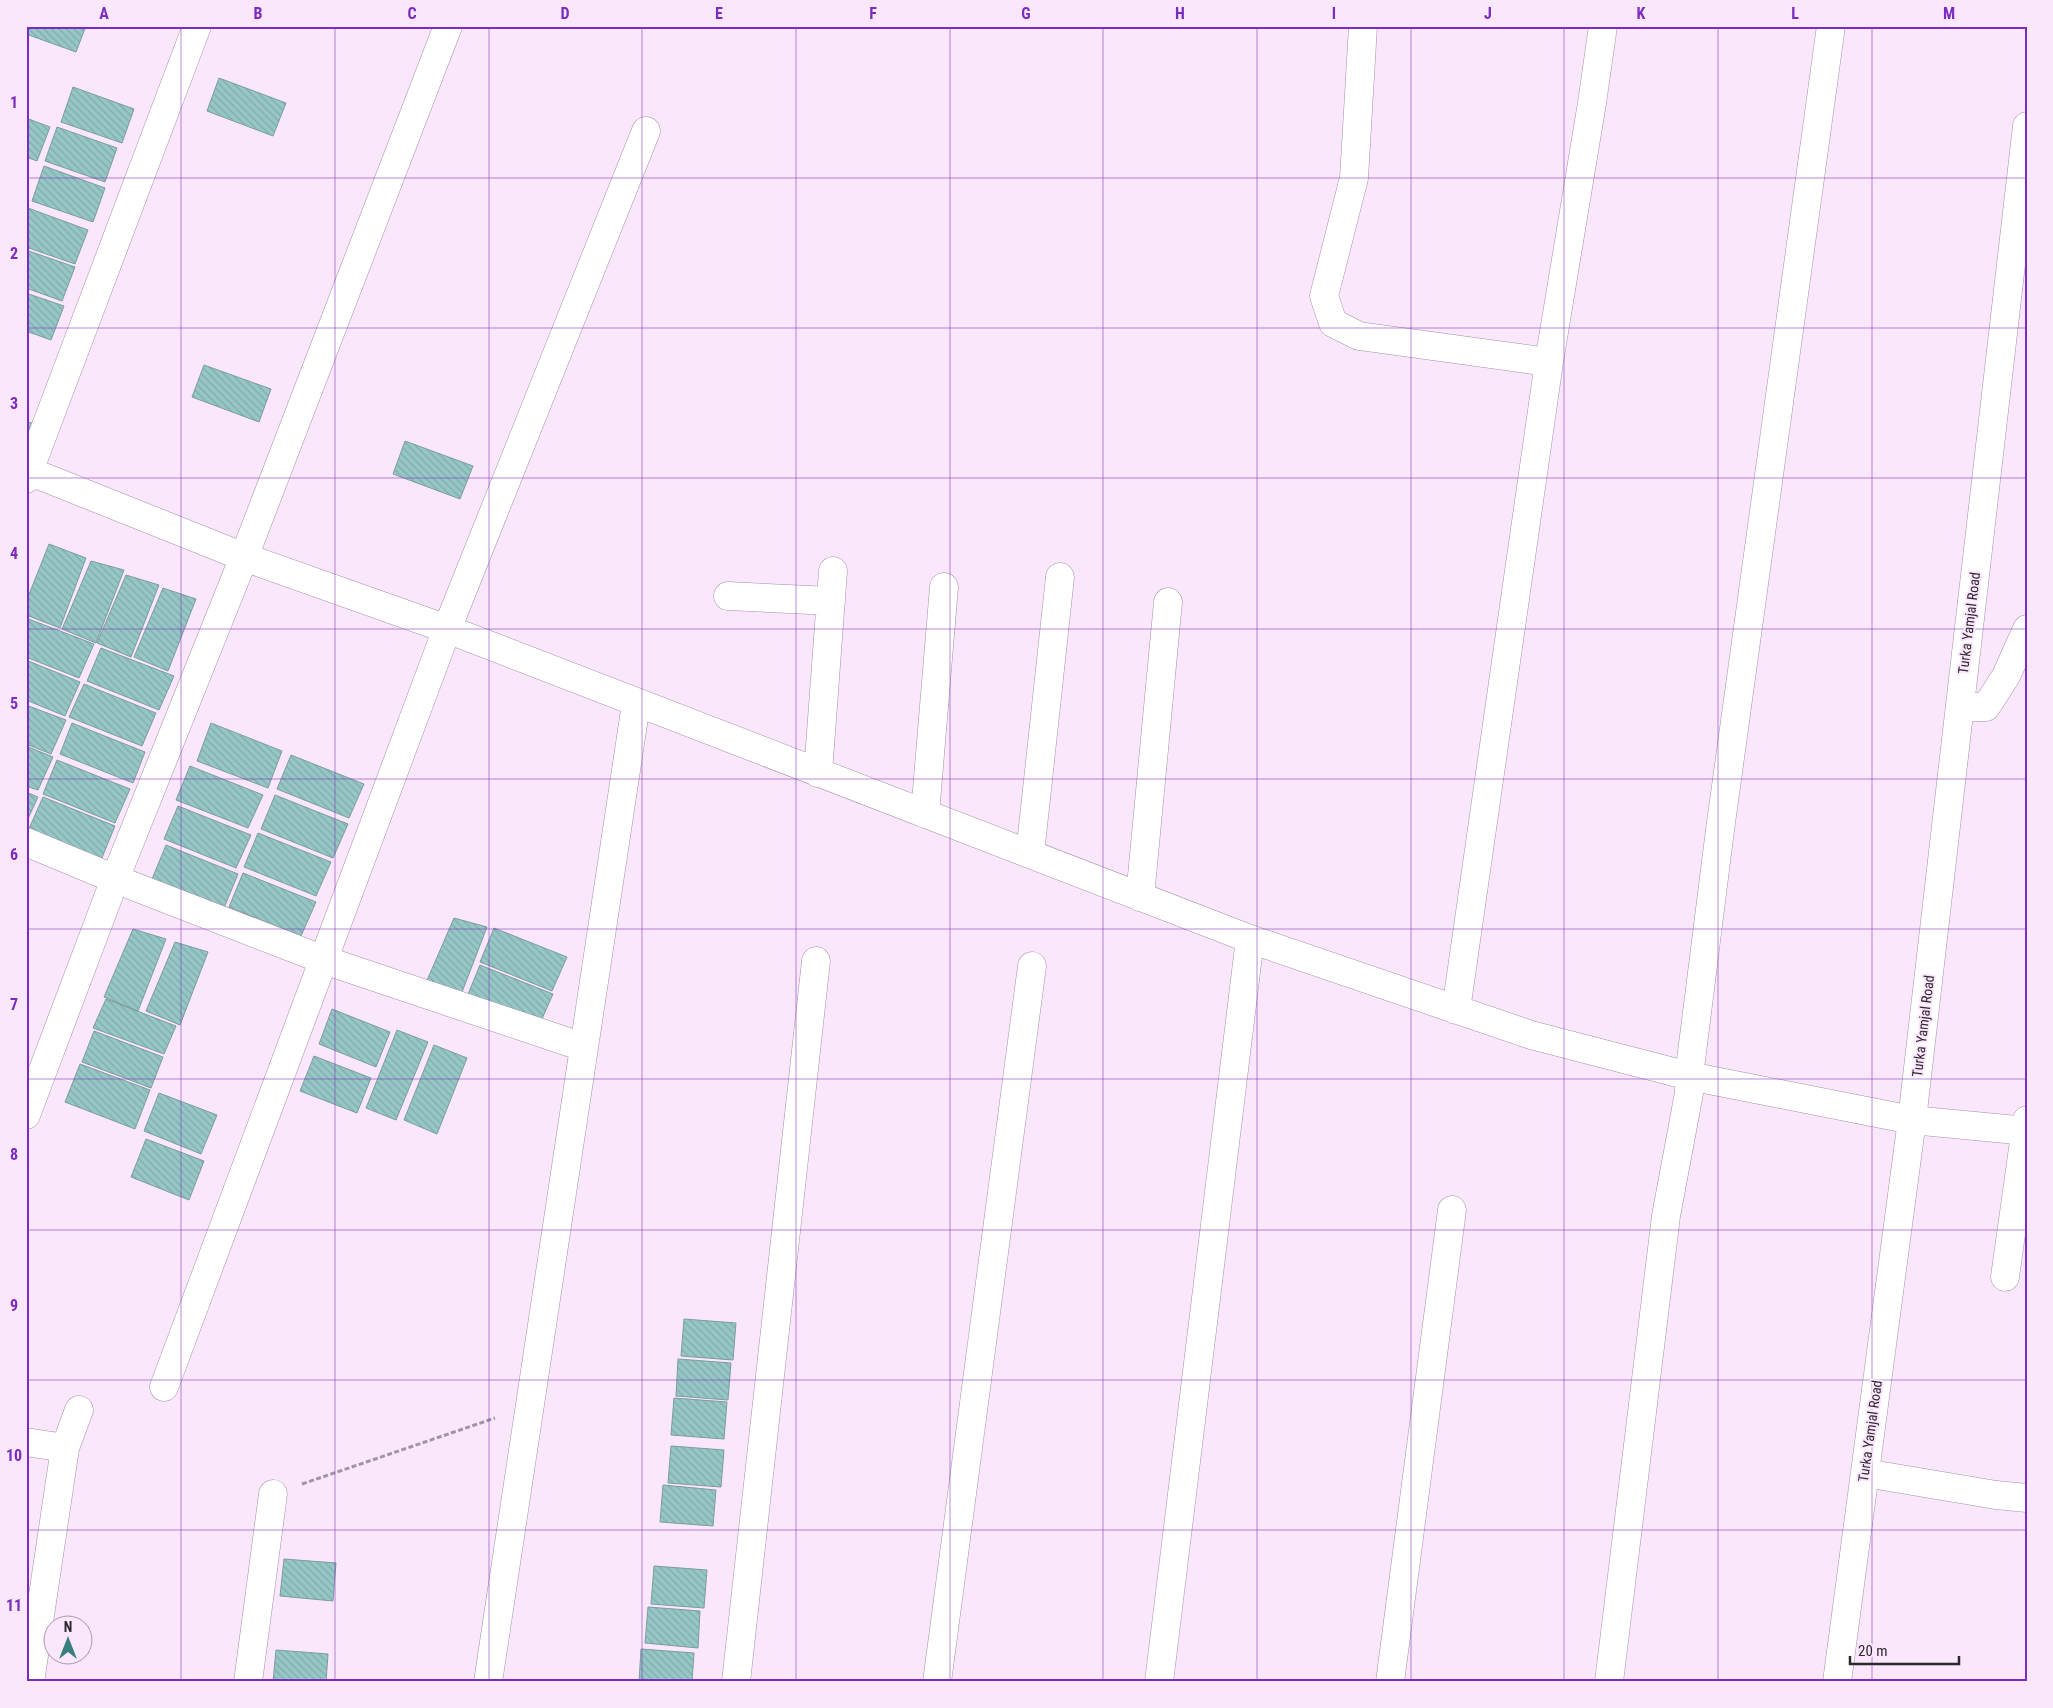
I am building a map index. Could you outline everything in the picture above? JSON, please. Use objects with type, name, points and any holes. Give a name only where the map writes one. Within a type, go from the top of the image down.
[{"type":"street","points":[[196,26],[27,473],[244,557],[447,629],[636,704],[1250,940],[1531,1035],[1688,1076],[1912,1120],[2026,1128],[2005,1277]]},
{"type":"street","points":[[26,1115],[115,878],[244,557],[448,26]]},
{"type":"street","points":[[1363,26],[1354,178],[1324,296],[1333,323],[1359,336],[1549,362]]},
{"type":"street","points":[[1456,1010],[1549,362],[1603,26]]},
{"type":"street","points":[[1609,1682],[1666,1216],[1688,1093],[1688,1076],[1721,820],[1831,26]]},
{"type":"street","name":"Turka Yamjal Road","points":[[1837,1682],[1912,1120],[2027,126]]},
{"type":"street","points":[[164,1387],[447,629],[646,131]]},
{"type":"street","points":[[818,773],[833,571]]},
{"type":"street","points":[[1030,854],[1060,577]]},
{"type":"street","points":[[925,814],[944,587]]},
{"type":"street","points":[[728,596],[831,601]]},
{"type":"street","points":[[1140,897],[1168,602]]},
{"type":"street","points":[[1960,707],[1986,707],[2006,676],[2027,629]]},
{"type":"street","points":[[488,1682],[636,704]]},
{"type":"street","points":[[26,842],[324,960],[583,1047]]},
{"type":"street","points":[[1159,1682],[1250,940]]},
{"type":"street","points":[[736,1682],[816,961]]},
{"type":"street","points":[[937,1682],[1032,966]]},
{"type":"street","points":[[1390,1682],[1452,1210]]},
{"type":"street","points":[[30,1682],[65,1448],[79,1410]]},
{"type":"street","points":[[26,1442],[65,1448]]},
{"type":"street","points":[[1865,1473],[1996,1495],[2027,1498]]},
{"type":"street","points":[[248,1682],[273,1494]]},
{"type":"path","points":[[273,1494],[530,1406]]},
{"type":"building","points":[[26,26],[86,26],[76,52],[26,34]]},
{"type":"building","points":[[219,78],[286,103],[273,136],[207,111]]},
{"type":"building","points":[[73,87],[134,109],[122,143],[61,122]]},
{"type":"building","points":[[26,118],[50,127],[37,161],[26,157]]},
{"type":"building","points":[[57,127],[117,148],[105,182],[45,161]]},
{"type":"building","points":[[44,166],[105,188],[93,222],[32,201]]},
{"type":"building","points":[[28,208],[88,230],[75,264],[26,247]]},
{"type":"building","points":[[26,250],[75,267],[62,301],[26,288]]},
{"type":"building","points":[[26,293],[64,306],[51,340],[26,331]]},
{"type":"building","points":[[204,365],[271,389],[259,422],[192,397]]},
{"type":"building","points":[[26,421],[34,424],[26,444]]},
{"type":"building","points":[[405,441],[473,466],[460,499],[393,474]]},
{"type":"building","points":[[49,544],[86,558],[60,628],[26,615],[26,602]]},
{"type":"building","points":[[91,561],[124,570],[96,643],[62,629]]},
{"type":"building","points":[[126,575],[159,585],[131,657],[97,643]]},
{"type":"building","points":[[163,588],[196,599],[168,671],[134,657]]},
{"type":"building","points":[[26,618],[94,644],[79,678],[26,657]]},
{"type":"building","points":[[101,648],[174,676],[159,710],[87,681]]},
{"type":"building","points":[[26,660],[80,682],[65,716],[26,700]]},
{"type":"building","points":[[84,684],[156,713],[142,746],[69,717]]},
{"type":"building","points":[[26,705],[66,720],[51,754],[26,744]]},
{"type":"building","points":[[72,723],[145,752],[133,783],[60,754]]},
{"type":"building","points":[[211,723],[282,751],[268,788],[197,761]]},
{"type":"building","points":[[26,746],[53,757],[38,790],[26,786]]},
{"type":"building","points":[[291,755],[364,784],[349,818],[277,789]]},
{"type":"building","points":[[57,760],[130,789],[115,823],[43,794]]},
{"type":"building","points":[[190,766],[263,795],[248,828],[176,800]]},
{"type":"building","points":[[26,792],[38,797],[26,823]]},
{"type":"building","points":[[275,795],[348,824],[333,858],[261,829]]},
{"type":"building","points":[[43,797],[115,826],[101,860],[28,831]]},
{"type":"building","points":[[178,806],[251,835],[236,868],[164,839]]},
{"type":"building","points":[[258,833],[331,862],[316,896],[244,867]]},
{"type":"building","points":[[166,845],[238,874],[224,908],[152,879]]},
{"type":"building","points":[[243,873],[316,902],[301,936],[229,907]]},
{"type":"building","points":[[454,918],[487,927],[459,1000],[425,985]]},
{"type":"building","points":[[494,928],[567,957],[552,991],[480,962]]},
{"type":"building","points":[[133,929],[166,939],[138,1011],[104,997]]},
{"type":"building","points":[[175,942],[208,952],[180,1025],[146,1011]]},
{"type":"building","points":[[480,965],[553,994],[538,1028],[466,999]]},
{"type":"building","points":[[106,999],[176,1026],[164,1054],[93,1028]]},
{"type":"building","points":[[332,1009],[390,1032],[376,1067],[319,1044]]},
{"type":"building","points":[[397,1030],[428,1042],[396,1120],[366,1108]]},
{"type":"building","points":[[94,1031],[163,1057],[151,1088],[82,1062]]},
{"type":"building","points":[[434,1045],[467,1058],[437,1134],[404,1120]]},
{"type":"building","points":[[314,1056],[371,1078],[357,1113],[300,1091]]},
{"type":"building","points":[[80,1064],[150,1090],[135,1129],[65,1102]]},
{"type":"building","points":[[159,1093],[217,1115],[201,1154],[144,1131]]},
{"type":"building","points":[[146,1139],[204,1161],[189,1200],[131,1177]]},
{"type":"building","points":[[684,1319],[736,1323],[733,1360],[681,1356]]},
{"type":"building","points":[[678,1359],[731,1363],[728,1400],[676,1396]]},
{"type":"building","points":[[674,1398],[727,1402],[724,1439],[671,1435]]},
{"type":"building","points":[[671,1446],[724,1450],[721,1487],[668,1483]]},
{"type":"building","points":[[663,1485],[716,1490],[713,1526],[660,1522]]},
{"type":"building","points":[[284,1559],[336,1563],[333,1601],[280,1596]]},
{"type":"building","points":[[654,1566],[707,1570],[704,1608],[651,1604]]},
{"type":"building","points":[[648,1607],[700,1611],[698,1648],[645,1643]]},
{"type":"building","points":[[641,1649],[694,1653],[692,1682],[639,1682]]},
{"type":"building","points":[[276,1650],[328,1654],[326,1682],[273,1682]]}]
